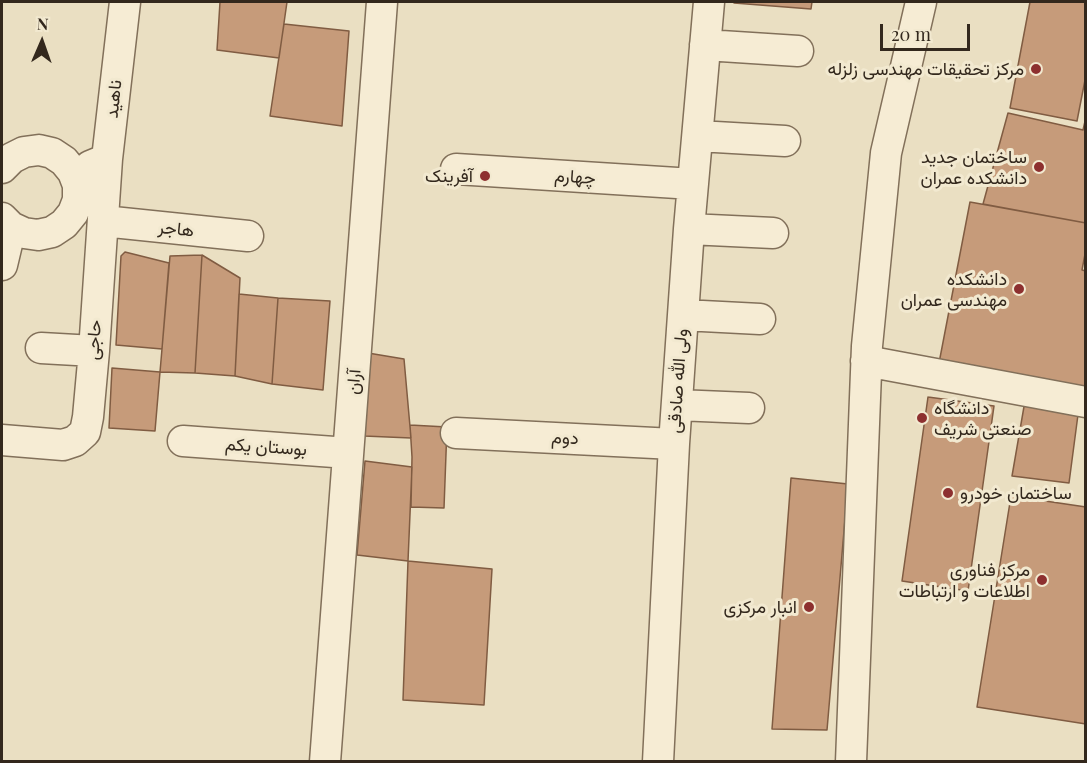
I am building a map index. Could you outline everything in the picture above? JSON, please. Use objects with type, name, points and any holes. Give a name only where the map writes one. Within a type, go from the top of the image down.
[{"type":"street","name":"ناهید","points":[[107,159],[125,2]]},
{"type":"street","name":"آران","points":[[325,762],[382,2]]},
{"type":"street","name":"ولی الله صادقی","points":[[658,762],[674,444],[689,229],[709,2]]},
{"type":"street","points":[[851,762],[866,361],[886,153],[921,2]]},
{"type":"street","points":[[705,45],[798,51]]},
{"type":"street","points":[[698,136],[785,141]]},
{"type":"street","points":[[2,168],[12,158],[24,152],[39,150],[52,153],[64,161],[73,172],[78,185],[78,200],[73,213],[64,224],[52,232],[38,235],[24,233],[6,222],[2,266]]},
{"type":"street","points":[[73,172],[107,159]]},
{"type":"street","name":"حاجی","points":[[2,441],[63,445],[75,441],[85,432],[94,351],[107,159]]},
{"type":"street","name":"چهارم","points":[[456,169],[693,184]]},
{"type":"street","name":"هاجر","points":[[103,221],[248,236]]},
{"type":"street","points":[[689,229],[773,233]]},
{"type":"street","points":[[683,315],[760,319]]},
{"type":"street","points":[[41,348],[94,351]]},
{"type":"street","points":[[866,361],[1086,402]]},
{"type":"street","points":[[677,405],[748,408]]},
{"type":"street","name":"دوم","points":[[456,433],[674,444]]},
{"type":"street","name":"بوستان یکم","points":[[183,441],[348,453]]},
{"type":"building","points":[[220,2],[287,2],[279,58],[217,50]]},
{"type":"building","points":[[735,2],[812,2],[811,9]]},
{"type":"building","points":[[1030,2],[1086,2],[1086,75],[1077,121],[1010,108]]},
{"type":"building","points":[[284,24],[349,31],[342,126],[270,116]]},
{"type":"building","name":"ساختمان جدید دانشکده عمران","points":[[1008,113],[1083,130],[1086,117],[1086,223],[983,204]]},
{"type":"building","name":"دانشکده مهندسی عمران","points":[[970,202],[1086,223],[1086,249],[1082,270],[1086,271],[1086,390],[939,363]]},
{"type":"building","points":[[125,252],[169,263],[162,349],[116,345],[121,256]]},
{"type":"building","points":[[202,255],[240,278],[235,376],[195,373]]},
{"type":"building","points":[[202,255],[195,373],[160,372],[170,256]]},
{"type":"building","points":[[239,294],[278,298],[272,384],[235,376]]},
{"type":"building","points":[[278,298],[330,301],[323,390],[272,384]]},
{"type":"building","points":[[368,353],[404,359],[411,438],[364,436]]},
{"type":"building","points":[[112,368],[160,372],[155,431],[109,428]]},
{"type":"building","points":[[1026,395],[1079,407],[1069,483],[1012,476]]},
{"type":"building","name":"ساختمان خودرو","points":[[928,397],[994,406],[968,591],[902,581]]},
{"type":"building","points":[[410,425],[447,427],[444,508],[411,507]]},
{"type":"building","points":[[365,461],[412,467],[408,561],[357,555]]},
{"type":"building","name":"انبار مرکزی","points":[[791,478],[848,484],[827,730],[772,729]]},
{"type":"building","name":"مرکز فناوری اطلاعات و ارتباطات","points":[[1011,496],[1086,507],[1086,724],[977,707]]},
{"type":"building","points":[[408,561],[492,569],[484,705],[403,700]]},
{"type":"place","name":"مرکز تحقیقات مهندسی زلزله","points":[[1036,69]]},
{"type":"place","name":"ساختمان جدید دانشکده عمران","points":[[1039,167]]},
{"type":"place","name":"آفرینک","points":[[485,176]]},
{"type":"place","name":"دانشکده مهندسی عمران","points":[[1019,289]]},
{"type":"place","name":"دانشگاه صنعتی شریف","points":[[922,418]]},
{"type":"place","name":"ساختمان خودرو","points":[[948,493]]},
{"type":"place","name":"مرکز فناوری اطلاعات و ارتباطات","points":[[1042,580]]},
{"type":"place","name":"انبار مرکزی","points":[[809,607]]}]
